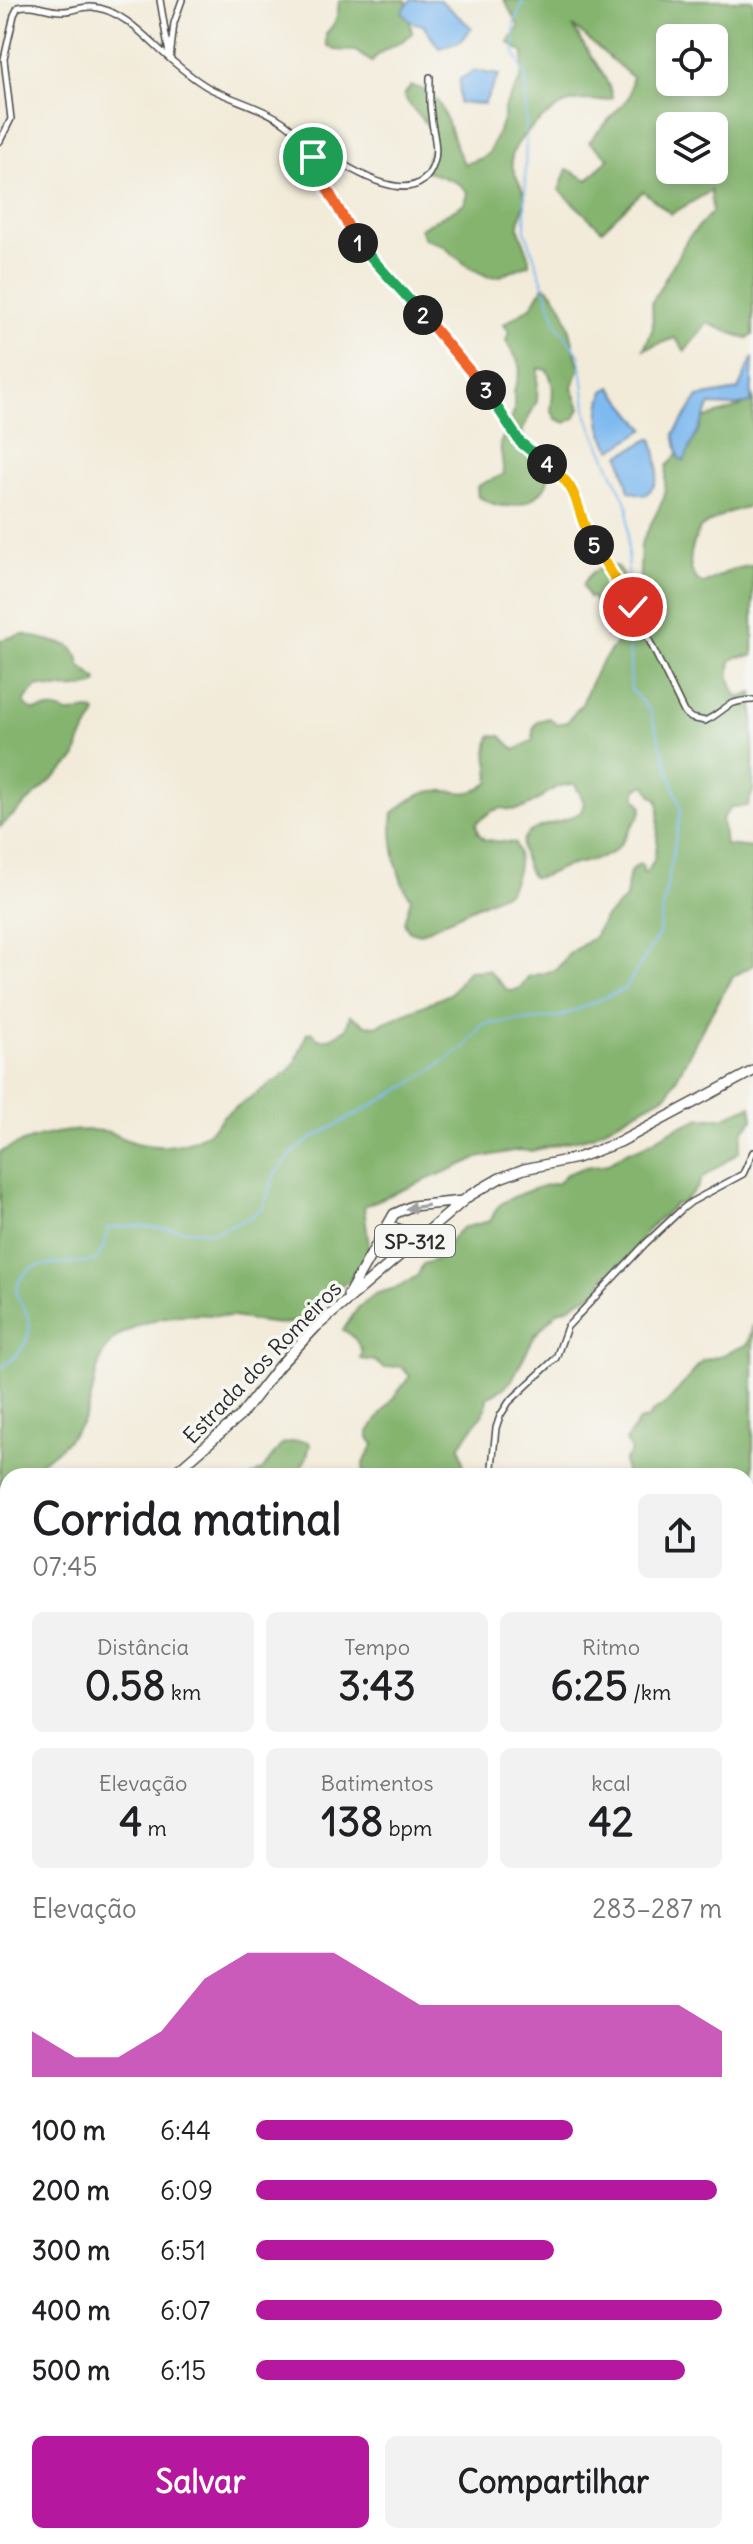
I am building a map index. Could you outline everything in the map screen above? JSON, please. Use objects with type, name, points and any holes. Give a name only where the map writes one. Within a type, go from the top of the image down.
[{"type":"main road","name":"Estrada dos Romeiros","points":[[180,1468],[240,1416],[294,1349],[344,1302],[463,1201],[486,1186],[524,1169],[577,1158],[620,1142],[753,1071]]},
{"type":"main road","points":[[344,1302],[388,1221],[402,1209],[463,1201]]},
{"type":"main road","points":[[382,1233],[395,1228],[401,1230],[408,1247]]},
{"type":"street","points":[[160,0],[170,59]]},
{"type":"street","points":[[170,59],[174,23],[182,0]]},
{"type":"street","points":[[0,141],[11,119],[4,59],[14,15],[18,7],[25,5],[62,12],[91,6],[103,9],[132,26],[208,87],[277,117],[304,139],[347,166],[389,187],[414,185],[434,165],[436,152],[430,77]]},
{"type":"street","points":[[304,139],[317,171],[358,243],[477,379],[520,442],[570,484],[586,532],[633,607],[684,712],[691,718],[705,721],[722,707],[737,701],[753,700]]},
{"type":"street","points":[[492,1468],[500,1416],[509,1402],[556,1358],[567,1327],[681,1210],[743,1174],[753,1152]]},
{"type":"green space","points":[[339,0],[406,0],[412,33],[372,62],[355,51],[334,50],[326,44],[326,33],[333,26]]},
{"type":"green space","points":[[504,0],[753,0],[753,335],[746,339],[707,323],[685,351],[675,338],[644,349],[653,328],[652,302],[688,238],[712,212],[711,191],[671,214],[643,191],[602,230],[559,190],[567,169],[588,180],[609,158],[589,142],[629,97],[632,77],[573,26],[606,81],[612,98],[575,101],[563,106],[536,124],[515,148],[512,167],[525,198],[519,228],[529,264],[500,276],[489,277],[470,268],[443,246],[424,238],[420,229],[465,203],[468,193],[459,184],[424,169],[431,146],[431,132],[404,95],[411,86],[434,97],[441,106],[465,164],[482,158],[489,153],[504,118],[504,108],[521,79],[524,53],[508,42],[519,27]]},
{"type":"green space","points":[[544,285],[558,300],[567,320],[579,370],[572,387],[580,408],[575,418],[566,423],[556,419],[551,410],[553,390],[550,375],[547,370],[538,368],[537,401],[523,429],[522,439],[527,449],[549,469],[548,478],[545,486],[532,499],[515,505],[497,505],[478,497],[477,487],[504,474],[500,444],[514,412],[514,392],[520,371],[518,361],[506,341],[509,332],[504,324],[532,306]]},
{"type":"green space","points":[[753,398],[753,505],[727,513],[700,528],[690,559],[693,574],[704,584],[731,570],[753,565],[753,656],[737,657],[731,661],[730,671],[732,685],[739,698],[753,693],[753,791],[747,806],[731,807],[722,819],[725,845],[753,848],[753,965],[733,977],[668,1094],[592,1136],[531,1151],[518,1150],[478,1158],[364,1206],[369,1247],[363,1272],[344,1283],[318,1309],[301,1320],[280,1324],[196,1314],[164,1318],[132,1328],[117,1337],[103,1353],[84,1419],[62,1446],[33,1468],[0,1468],[0,1152],[37,1138],[91,1130],[153,1146],[193,1140],[288,1072],[307,1033],[312,1032],[319,1039],[329,1039],[346,1029],[350,1015],[366,1025],[376,1026],[450,994],[468,971],[488,970],[506,989],[512,991],[520,988],[528,977],[556,970],[569,954],[594,937],[604,919],[626,898],[631,871],[639,864],[643,865],[643,873],[646,873],[654,860],[657,845],[659,807],[646,785],[636,789],[641,810],[615,850],[602,858],[563,867],[542,877],[532,877],[524,858],[522,845],[525,836],[581,812],[584,802],[575,784],[565,785],[522,808],[492,811],[476,823],[478,833],[485,840],[515,843],[518,867],[509,891],[419,934],[409,931],[404,922],[411,898],[401,880],[395,857],[393,813],[428,792],[467,792],[489,783],[487,748],[492,735],[501,736],[515,750],[533,740],[533,729],[538,721],[549,718],[557,724],[567,722],[582,704],[597,669],[622,635],[623,626],[599,607],[592,597],[589,598],[583,585],[596,570],[616,566],[622,573],[631,602],[639,597],[641,544],[664,498],[667,466],[700,428],[701,420]]},
{"type":"green space","points":[[23,634],[70,646],[78,656],[80,666],[97,680],[97,684],[75,688],[38,686],[24,703],[27,707],[68,713],[91,710],[96,714],[81,739],[75,759],[0,827],[0,640]]},
{"type":"green space","points":[[751,1106],[753,1119],[743,1131],[739,1152],[702,1178],[681,1204],[675,1204],[646,1232],[629,1257],[604,1277],[600,1287],[570,1307],[558,1311],[535,1335],[512,1380],[487,1397],[486,1409],[460,1445],[464,1468],[363,1468],[374,1444],[369,1432],[410,1376],[400,1366],[383,1368],[375,1361],[360,1359],[362,1352],[357,1342],[343,1330],[358,1308],[375,1294],[399,1287],[418,1275],[423,1264],[441,1258],[462,1228],[490,1221],[496,1209],[507,1200],[558,1183],[566,1174],[608,1164],[628,1151],[639,1149],[701,1118],[723,1118]]},
{"type":"green space","points":[[753,1325],[753,1468],[625,1468],[624,1461],[631,1452],[626,1440],[639,1421],[648,1419],[670,1400],[702,1361],[748,1344]]},
{"type":"green space","points":[[306,1441],[310,1444],[301,1468],[264,1468],[282,1444]]},
{"type":"water","points":[[411,0],[440,0],[472,28],[459,42],[439,48],[423,25],[410,21],[402,11]]},
{"type":"water","points":[[474,71],[499,75],[484,104],[459,103],[460,79]]},
{"type":"water","points":[[753,357],[751,403],[710,405],[684,461],[679,458],[674,434],[698,397],[738,390]]},
{"type":"water","points":[[611,387],[645,429],[612,450],[601,429],[600,415],[604,391]]},
{"type":"water","points":[[652,438],[658,470],[655,484],[644,495],[629,491],[620,455]]},
{"type":"waterway","points":[[524,0],[514,23],[515,53],[526,79],[525,230],[557,324],[580,356],[587,416],[628,507],[628,596]]},
{"type":"waterway","points":[[0,1368],[17,1355],[28,1336],[28,1316],[18,1298],[17,1288],[30,1269],[95,1261],[104,1247],[108,1228],[137,1226],[214,1232],[249,1218],[263,1207],[275,1174],[294,1152],[309,1140],[407,1086],[463,1049],[483,1024],[559,1017],[625,989],[658,936],[681,809],[650,711],[631,690],[628,602]]},
{"type":"route","points":[[313,157],[317,171],[358,243],[477,379],[520,442],[570,484],[586,532],[633,607]]}]
